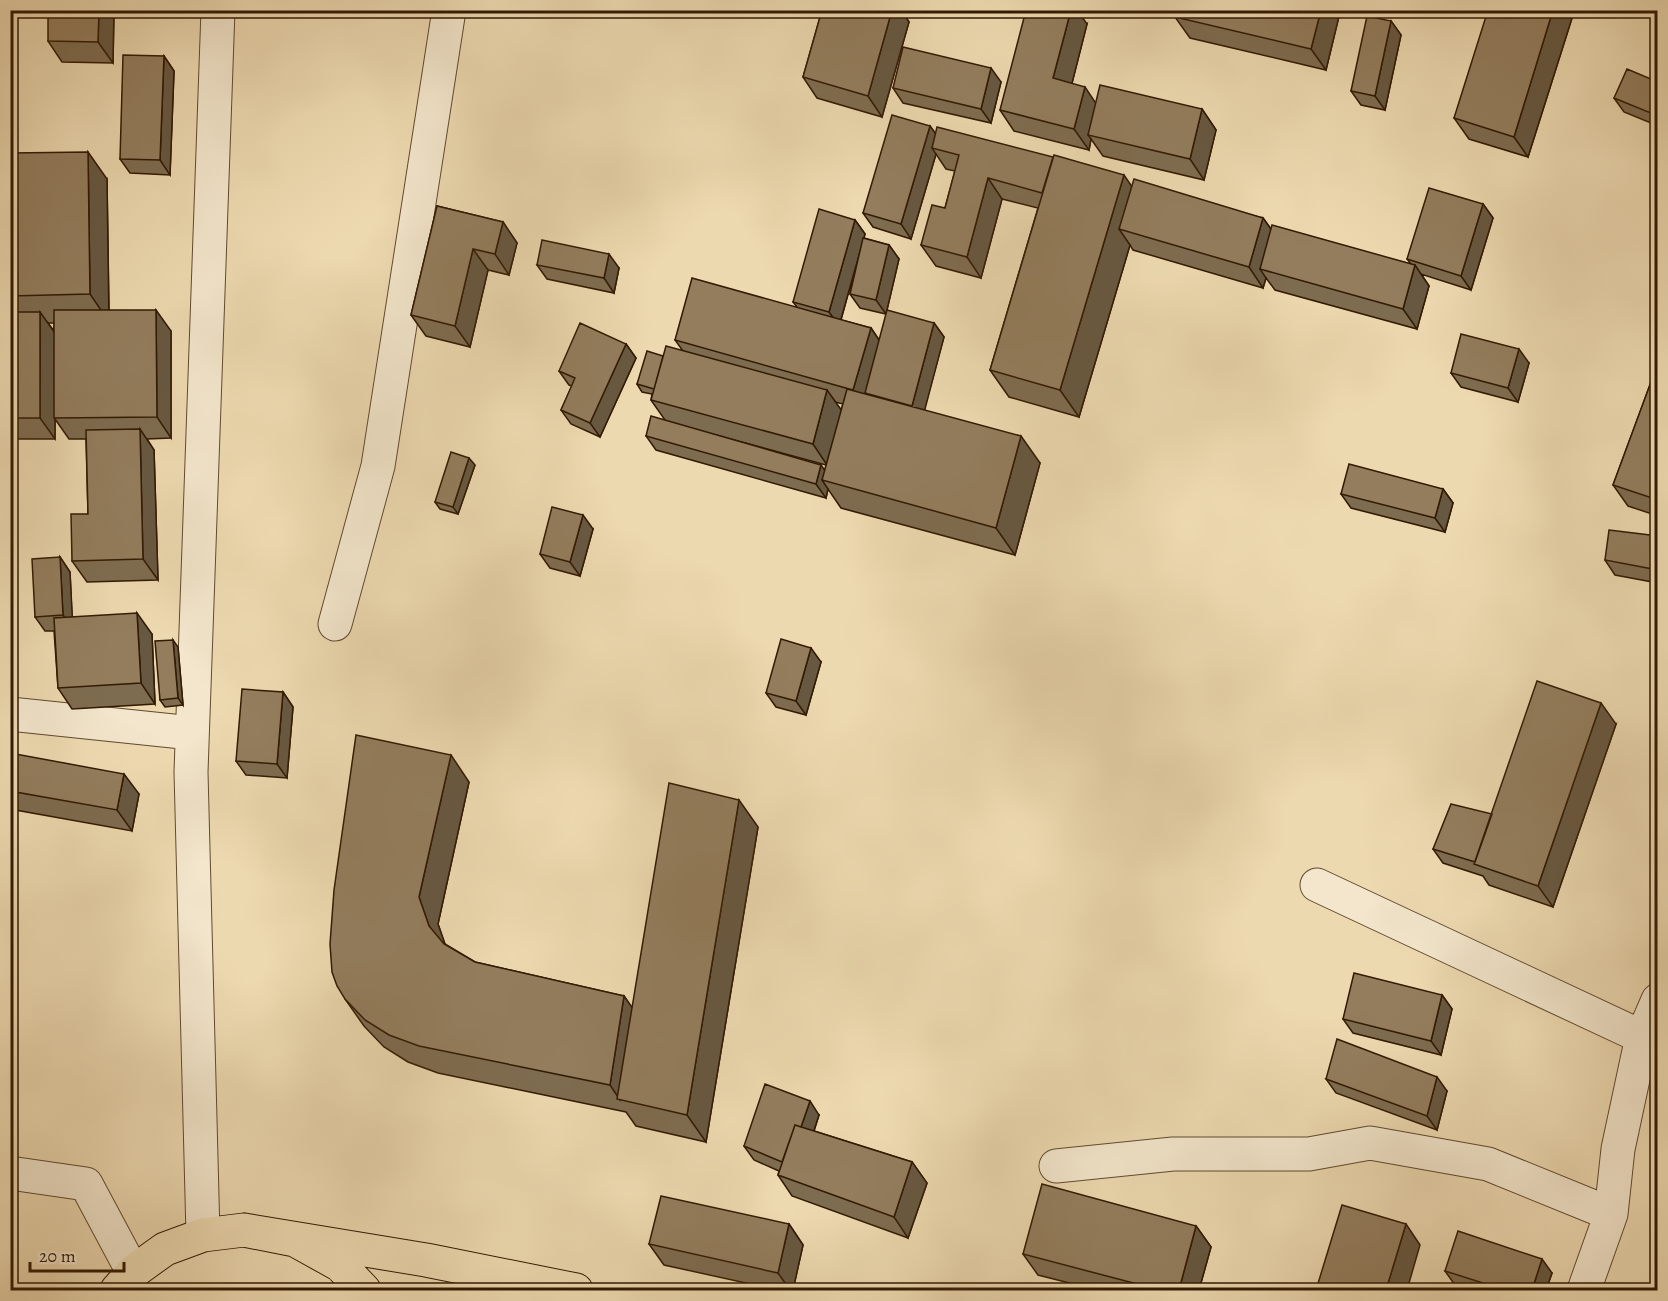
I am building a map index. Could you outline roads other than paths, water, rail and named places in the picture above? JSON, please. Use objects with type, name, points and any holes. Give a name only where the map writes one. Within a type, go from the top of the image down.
[{"type":"main road","points":[[244,1230],[295,1240],[340,1265],[364,1290]]},
{"type":"main road","points":[[125,1281],[165,1249],[203,1235],[244,1230],[426,1260],[576,1290]]},
{"type":"street","points":[[203,1235],[191,772],[218,10]]},
{"type":"street","points":[[335,624],[378,466],[449,10]]},
{"type":"street","points":[[10,714],[192,733]]},
{"type":"street","points":[[1317,885],[1642,1037]]},
{"type":"street","points":[[1584,1290],[1611,1214],[1617,1149],[1642,1037],[1658,1000]]},
{"type":"street","points":[[1056,1166],[1173,1154],[1309,1154],[1370,1143],[1488,1164],[1611,1214]]},
{"type":"street","points":[[10,1173],[86,1184],[125,1281]]}]
